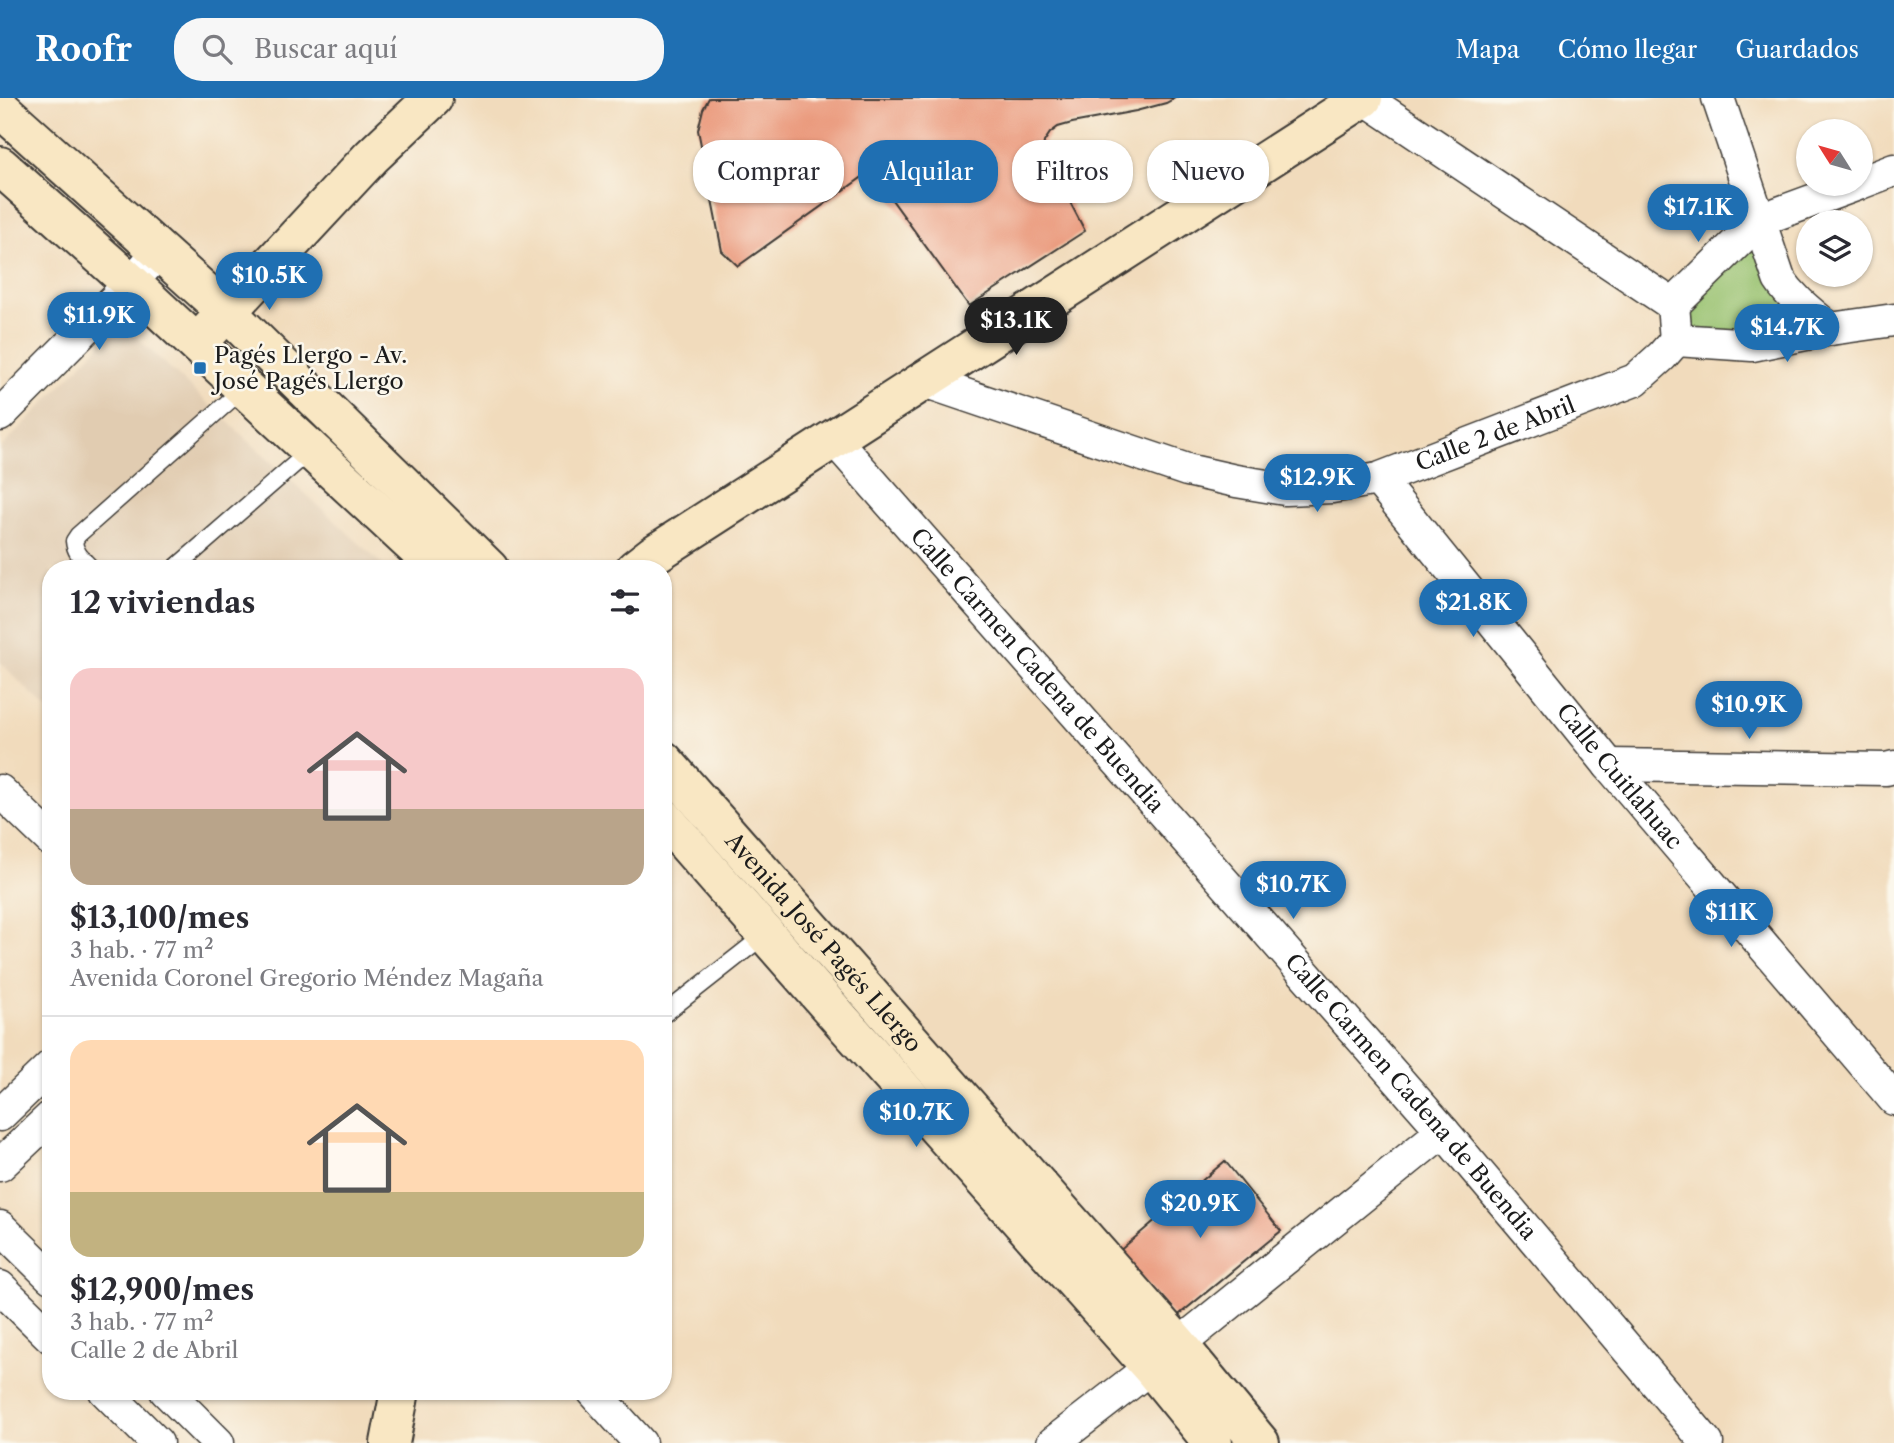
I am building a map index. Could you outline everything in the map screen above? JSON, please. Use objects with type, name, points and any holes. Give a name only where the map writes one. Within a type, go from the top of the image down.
[{"type":"main road","points":[[647,560],[1364,98]]},
{"type":"main road","points":[[196,343],[424,100]]},
{"type":"main road","points":[[0,108],[227,312],[448,559]]},
{"type":"main road","points":[[0,166],[311,450],[448,559]]},
{"type":"main road","name":"Avenida José Pagés Llergo","points":[[672,771],[1164,1355],[1213,1443]]},
{"type":"main road","name":"Avenida José Pagés Llergo","points":[[672,827],[765,934],[1164,1355],[1261,1443]]},
{"type":"main road","points":[[390,1443],[398,1400]]},
{"type":"street","points":[[1364,98],[1673,305]]},
{"type":"street","points":[[1718,98],[1779,279],[1802,307],[1830,329]]},
{"type":"street","points":[[1873,178],[1894,170]]},
{"type":"street","points":[[1673,305],[1760,220],[1824,196]]},
{"type":"street","points":[[0,415],[131,283],[159,251]]},
{"type":"street","points":[[1673,305],[1676,340],[1752,345],[1830,329],[1894,320]]},
{"type":"street","name":"Calle 2 de Abril","points":[[924,381],[1187,470],[1285,489],[1332,487],[1378,479],[1635,380],[1676,340]]},
{"type":"street","name":"Calle Carmen Cadena de Buendia","points":[[834,439],[1443,1131],[1707,1443]]},
{"type":"street","name":"Calle Cuitlahuac","points":[[1378,479],[1609,765],[1894,1099]]},
{"type":"street","points":[[1609,765],[1894,767]]},
{"type":"street","points":[[0,792],[42,832]]},
{"type":"street","points":[[0,1115],[42,1075]]},
{"type":"street","points":[[0,1165],[42,1125]]},
{"type":"street","points":[[1053,1443],[1443,1131]]},
{"type":"street","points":[[0,1227],[42,1268]]},
{"type":"street","points":[[0,1287],[42,1328]]},
{"type":"street","points":[[114,1400],[157,1443]]},
{"type":"street","points":[[175,1400],[218,1443]]},
{"type":"street","points":[[601,1400],[640,1443]]},
{"type":"lane","points":[[84,560],[74,547],[78,535],[244,388]]},
{"type":"lane","points":[[184,560],[311,450]]},
{"type":"lane","points":[[672,1007],[765,934]]},
{"type":"shaded area","points":[[121,323],[377,560],[42,560],[42,704],[0,662],[0,449]]},
{"type":"green space","points":[[1760,220],[1779,279],[1830,329],[1676,340],[1673,305]]},
{"type":"building","points":[[709,98],[1175,98],[1136,111],[1058,127],[1045,140],[1012,140],[1012,203],[1070,203],[1085,231],[969,306],[894,203],[998,203],[998,140],[858,140],[858,180],[844,190],[844,140],[700,140],[698,130]]},
{"type":"building","points":[[712,203],[826,203],[738,266],[722,251]]},
{"type":"building","points":[[1225,1161],[1281,1231],[1175,1318],[1118,1252]]},
{"type":"place","name":"Pagés Llergo - Av. José Pagés Llergo","points":[[200,368]]}]
